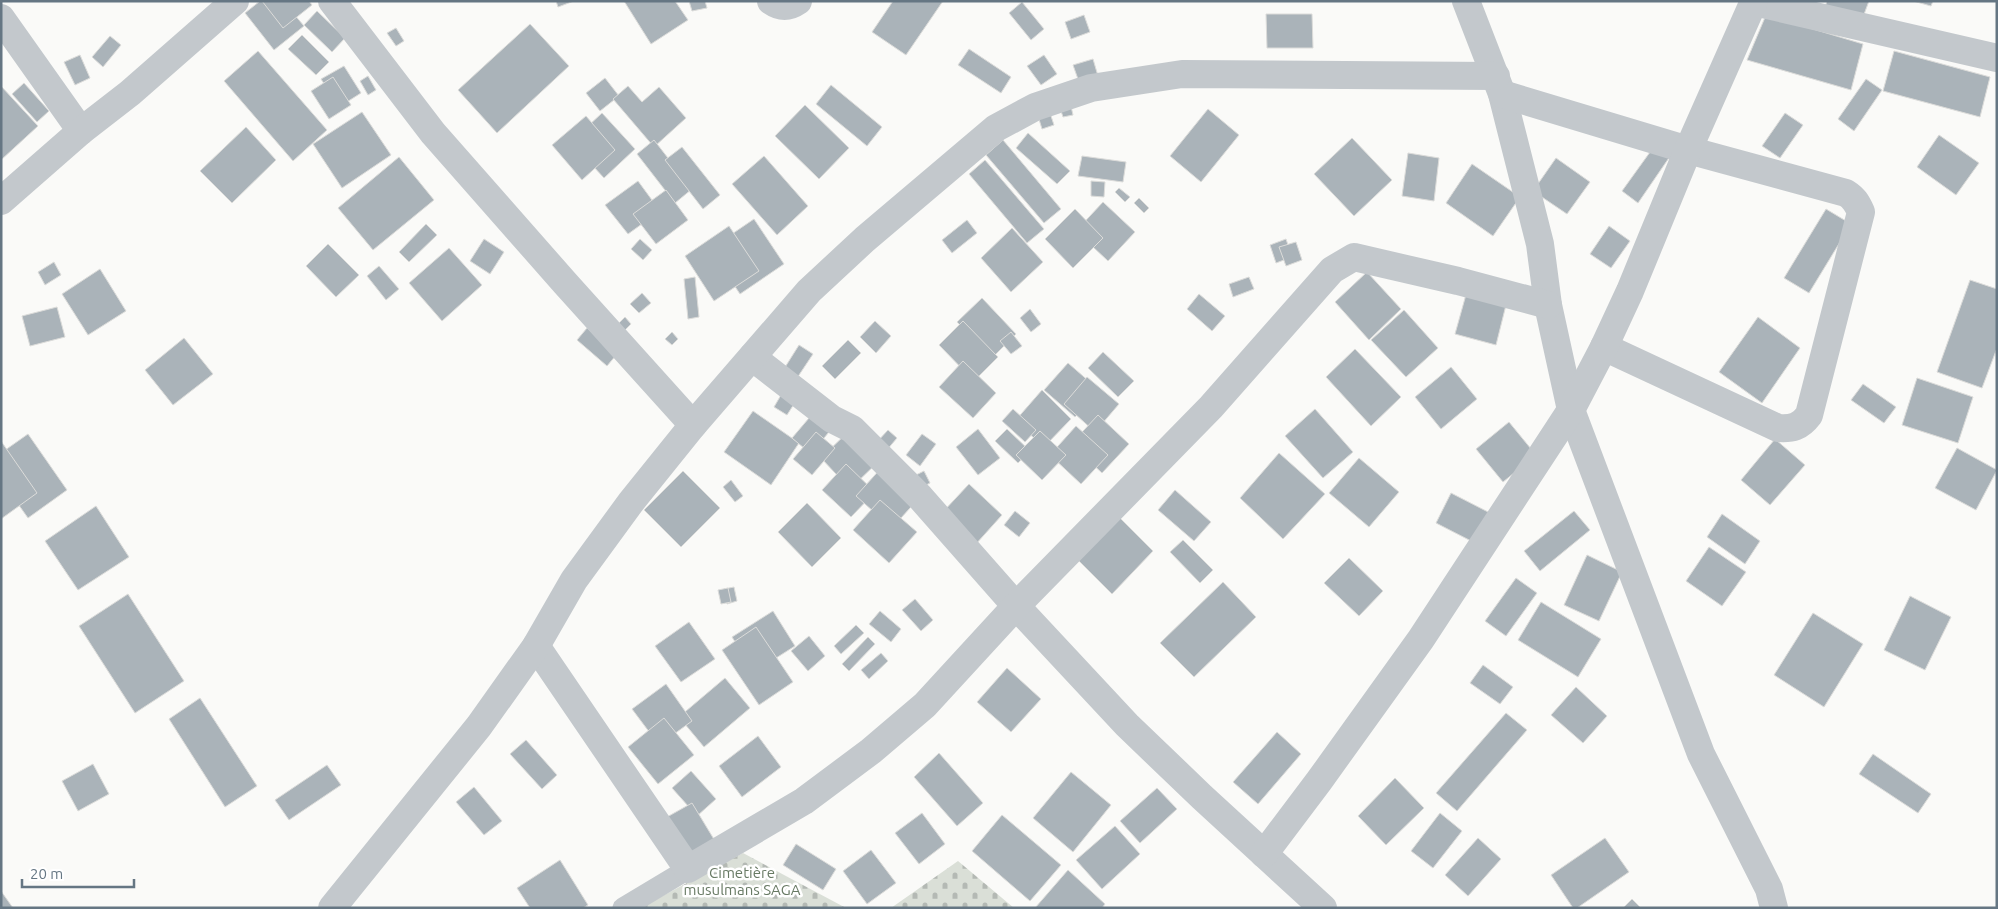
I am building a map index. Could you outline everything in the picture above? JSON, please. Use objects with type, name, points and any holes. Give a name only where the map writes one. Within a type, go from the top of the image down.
[{"type":"street","points":[[1,201],[81,131],[130,93],[235,1]]},
{"type":"street","points":[[332,1],[433,132],[693,425]]},
{"type":"street","points":[[771,1],[783,7],[790,6],[798,1]]},
{"type":"street","points":[[1466,1],[1499,85],[1540,244],[1548,305],[1572,410],[1701,754],[1769,889],[1774,908]]},
{"type":"street","points":[[1264,854],[1421,639],[1572,410],[1630,291],[1688,150],[1754,2],[1997,58]]},
{"type":"street","points":[[1,18],[81,131]]},
{"type":"street","points":[[332,908],[479,726],[536,646],[574,580],[631,502],[693,425],[809,291],[865,239],[996,128],[1034,107],[1091,88],[1182,74],[1499,85],[1688,150],[1846,193],[1858,204],[1861,212],[1809,415],[1802,425],[1794,428],[1778,428],[1604,347]]},
{"type":"street","points":[[536,646],[688,869],[804,800],[871,751],[925,705],[1016,606],[1211,407],[1332,270],[1345,261],[1354,257],[1458,280],[1548,305]]},
{"type":"street","points":[[752,357],[832,419],[852,429],[920,497],[1016,606],[1127,725],[1323,908]]},
{"type":"lane","points":[[623,908],[688,869]]},
{"type":"green space","name":"Cimetière musulmans SAGA","points":[[743,853],[846,908],[640,908]]},
{"type":"green space","points":[[958,861],[1014,908],[891,908]]},
{"type":"building","points":[[260,1],[283,1],[304,26],[274,50],[245,13]]},
{"type":"building","points":[[262,1],[309,1],[312,5],[283,28]]},
{"type":"building","points":[[556,1],[574,1],[558,7]]},
{"type":"building","points":[[624,1],[675,1],[688,20],[651,44]]},
{"type":"building","points":[[689,1],[705,1],[707,8],[692,11]]},
{"type":"building","points":[[893,1],[943,1],[906,55],[872,32]]},
{"type":"building","points":[[1827,1],[1869,1],[1860,25],[1822,16]]},
{"type":"building","points":[[1913,1],[1933,1],[1931,6]]},
{"type":"building","points":[[1022,2],[1044,29],[1031,40],[1009,13]]},
{"type":"building","points":[[317,11],[345,38],[332,52],[304,25]]},
{"type":"building","points":[[1266,14],[1312,14],[1313,48],[1267,48]]},
{"type":"building","points":[[1084,15],[1090,32],[1071,39],[1065,22]]},
{"type":"building","points":[[1766,15],[1863,44],[1851,90],[1747,60]]},
{"type":"building","points":[[530,24],[569,66],[497,133],[458,90]]},
{"type":"building","points":[[396,28],[404,41],[396,46],[387,33]]},
{"type":"building","points":[[302,35],[329,62],[316,75],[288,49]]},
{"type":"building","points":[[110,36],[121,45],[103,67],[92,57]]},
{"type":"building","points":[[969,49],[1011,77],[1001,93],[958,65]]},
{"type":"building","points":[[258,51],[327,130],[293,161],[224,81]]},
{"type":"building","points":[[1894,51],[1990,77],[1980,117],[1883,91]]},
{"type":"building","points":[[80,55],[90,78],[75,85],[64,62]]},
{"type":"building","points":[[1044,55],[1057,74],[1041,85],[1027,66]]},
{"type":"building","points":[[1093,59],[1098,76],[1079,82],[1073,65]]},
{"type":"building","points":[[344,66],[361,93],[339,107],[321,79]]},
{"type":"building","points":[[368,76],[376,90],[368,95],[360,81]]},
{"type":"building","points":[[333,77],[351,105],[329,119],[311,91]]},
{"type":"building","points":[[605,78],[619,96],[600,111],[586,93]]},
{"type":"building","points":[[1866,79],[1882,90],[1854,131],[1838,119]]},
{"type":"building","points":[[24,83],[49,111],[37,122],[12,94]]},
{"type":"building","points":[[831,85],[882,127],[867,146],[816,104]]},
{"type":"building","points":[[1,86],[38,126],[1,160]]},
{"type":"building","points":[[628,86],[642,102],[659,87],[686,118],[654,147],[613,99]]},
{"type":"building","points":[[1070,102],[1073,115],[1063,117],[1059,105]]},
{"type":"building","points":[[805,105],[849,148],[819,179],[775,136]]},
{"type":"building","points":[[1208,109],[1239,135],[1201,182],[1170,156]]},
{"type":"building","points":[[362,112],[391,155],[342,188],[313,144]]},
{"type":"building","points":[[602,113],[635,149],[604,178],[571,142]]},
{"type":"building","points":[[1050,113],[1054,125],[1042,129],[1038,116]]},
{"type":"building","points":[[1785,113],[1803,125],[1780,158],[1762,146]]},
{"type":"building","points":[[586,116],[615,150],[582,180],[552,145]]},
{"type":"building","points":[[246,127],[276,160],[232,203],[200,171]]},
{"type":"building","points":[[1028,133],[1070,171],[1057,184],[1016,148]]},
{"type":"building","points":[[1939,135],[1979,163],[1956,195],[1917,167]]},
{"type":"building","points":[[1352,138],[1392,180],[1354,216],[1314,174]]},
{"type":"building","points":[[654,140],[692,189],[675,203],[637,154]]},
{"type":"building","points":[[1003,140],[1061,209],[1044,223],[986,155]]},
{"type":"building","points":[[1658,141],[1673,152],[1638,203],[1622,191]]},
{"type":"building","points":[[682,147],[720,195],[703,209],[665,160]]},
{"type":"building","points":[[1408,153],[1439,158],[1434,201],[1402,196]]},
{"type":"building","points":[[764,156],[808,206],[777,235],[732,184]]},
{"type":"building","points":[[1082,156],[1126,162],[1123,182],[1078,176]]},
{"type":"building","points":[[399,157],[434,200],[373,250],[338,208]]},
{"type":"building","points":[[1556,158],[1590,182],[1567,214],[1533,191]]},
{"type":"building","points":[[985,160],[1044,229],[1027,243],[969,174]]},
{"type":"building","points":[[1472,164],[1520,197],[1493,236],[1446,203]]},
{"type":"building","points":[[638,181],[660,211],[628,234],[605,205]]},
{"type":"building","points":[[1091,181],[1105,182],[1104,197],[1091,196]]},
{"type":"building","points":[[1119,188],[1130,197],[1125,202],[1115,192]]},
{"type":"building","points":[[666,190],[688,220],[656,244],[633,214]]},
{"type":"building","points":[[1139,198],[1149,208],[1144,213],[1134,203]]},
{"type":"building","points":[[1103,202],[1135,232],[1108,261],[1076,231]]},
{"type":"building","points":[[1075,209],[1103,238],[1073,268],[1045,239]]},
{"type":"building","points":[[1826,209],[1851,224],[1809,293],[1784,278]]},
{"type":"building","points":[[754,219],[784,264],[740,294],[710,249]]},
{"type":"building","points":[[967,220],[977,233],[952,253],[942,240]]},
{"type":"building","points":[[426,224],[437,235],[409,262],[399,252]]},
{"type":"building","points":[[729,226],[759,271],[714,301],[685,256]]},
{"type":"building","points":[[1609,226],[1630,241],[1611,268],[1590,254]]},
{"type":"building","points":[[1012,228],[1043,262],[1011,292],[981,258]]},
{"type":"building","points":[[484,239],[504,252],[490,274],[470,261]]},
{"type":"building","points":[[640,239],[652,250],[643,260],[631,249]]},
{"type":"building","points":[[1286,239],[1292,257],[1276,263],[1270,245]]},
{"type":"building","points":[[1296,242],[1302,260],[1286,266],[1279,247]]},
{"type":"building","points":[[328,244],[359,275],[336,297],[306,266]]},
{"type":"building","points":[[449,248],[482,285],[442,321],[409,283]]},
{"type":"building","points":[[54,262],[61,275],[45,285],[38,272]]},
{"type":"building","points":[[379,266],[399,289],[386,300],[367,276]]},
{"type":"building","points":[[100,269],[126,311],[88,335],[62,294]]},
{"type":"building","points":[[1367,272],[1401,309],[1369,340],[1335,302]]},
{"type":"building","points":[[695,277],[699,317],[688,319],[684,279]]},
{"type":"building","points":[[1249,277],[1254,289],[1233,297],[1229,284]]},
{"type":"building","points":[[1970,280],[1997,289],[1997,348],[1982,388],[1937,372]]},
{"type":"building","points":[[1467,291],[1507,301],[1496,345],[1455,334]]},
{"type":"building","points":[[642,293],[651,303],[639,313],[630,304]]},
{"type":"building","points":[[1199,294],[1225,316],[1212,331],[1187,309]]},
{"type":"building","points":[[982,298],[1016,334],[992,358],[957,322]]},
{"type":"building","points":[[57,307],[65,337],[30,346],[22,316]]},
{"type":"building","points":[[1030,309],[1041,324],[1031,332],[1020,318]]},
{"type":"building","points":[[1404,310],[1438,348],[1406,377],[1371,340]]},
{"type":"building","points":[[625,317],[631,324],[624,331],[618,324]]},
{"type":"building","points":[[1758,317],[1800,348],[1762,403],[1719,372]]},
{"type":"building","points":[[875,321],[891,336],[876,353],[860,337]]},
{"type":"building","points":[[963,321],[998,357],[974,381],[939,345]]},
{"type":"building","points":[[587,328],[617,354],[607,366],[577,340]]},
{"type":"building","points":[[672,332],[678,339],[672,345],[665,339]]},
{"type":"building","points":[[1011,332],[1022,346],[1011,354],[1000,341]]},
{"type":"building","points":[[184,338],[213,374],[173,405],[145,370]]},
{"type":"building","points":[[848,340],[861,353],[835,379],[822,366]]},
{"type":"building","points":[[799,345],[813,354],[795,381],[782,372]]},
{"type":"building","points":[[1355,349],[1401,397],[1371,426],[1326,377]]},
{"type":"building","points":[[1103,352],[1134,381],[1118,397],[1088,368]]},
{"type":"building","points":[[963,361],[996,393],[973,418],[939,387]]},
{"type":"building","points":[[1068,363],[1099,390],[1075,417],[1044,390]]},
{"type":"building","points":[[1451,367],[1477,399],[1441,429],[1415,397]]},
{"type":"building","points":[[1087,377],[1119,404],[1095,432],[1064,404]]},
{"type":"building","points":[[1917,378],[1973,397],[1958,443],[1902,425]]},
{"type":"building","points":[[1863,384],[1896,407],[1884,423],[1851,400]]},
{"type":"building","points":[[1042,390],[1071,419],[1044,447],[1015,421]]},
{"type":"building","points":[[781,395],[794,404],[787,415],[774,407]]},
{"type":"building","points":[[1013,409],[1036,430],[1025,442],[1002,421]]},
{"type":"building","points":[[1315,409],[1353,452],[1323,478],[1285,436]]},
{"type":"building","points":[[753,411],[799,443],[771,485],[724,452]]},
{"type":"building","points":[[815,411],[833,427],[811,454],[792,438]]},
{"type":"building","points":[[1098,415],[1129,444],[1102,473],[1071,444]]},
{"type":"building","points":[[1509,422],[1536,455],[1503,482],[1476,449]]},
{"type":"building","points":[[1076,426],[1108,455],[1081,484],[1050,455]]},
{"type":"building","points":[[851,429],[880,460],[850,489],[821,458]]},
{"type":"building","points":[[978,429],[1000,458],[978,475],[956,447]]},
{"type":"building","points":[[1007,429],[1030,451],[1018,463],[995,441]]},
{"type":"building","points":[[888,430],[897,438],[886,451],[876,443]]},
{"type":"building","points":[[1040,431],[1066,455],[1042,480],[1016,455]]},
{"type":"building","points":[[816,432],[835,448],[812,475],[793,459]]},
{"type":"building","points":[[28,434],[67,490],[28,518],[1,480],[1,453]]},
{"type":"building","points":[[922,434],[936,444],[920,466],[906,455]]},
{"type":"building","points":[[1775,439],[1805,465],[1770,505],[1741,480]]},
{"type":"building","points":[[1,441],[37,493],[1,519]]},
{"type":"building","points":[[1957,448],[1997,470],[1976,510],[1935,488]]},
{"type":"building","points":[[1279,453],[1325,494],[1283,539],[1240,498]]},
{"type":"building","points":[[1359,458],[1399,492],[1369,527],[1329,493]]},
{"type":"building","points":[[846,464],[875,492],[851,517],[822,490]]},
{"type":"building","points":[[883,466],[919,498],[892,528],[856,496]]},
{"type":"building","points":[[683,471],[720,508],[681,547],[644,510]]},
{"type":"building","points":[[924,471],[930,483],[920,488],[914,476]]},
{"type":"building","points":[[731,480],[743,496],[735,502],[723,487]]},
{"type":"building","points":[[969,484],[1002,515],[975,545],[941,514]]},
{"type":"building","points":[[1175,490],[1211,522],[1194,541],[1158,510]]},
{"type":"building","points":[[1451,493],[1492,514],[1477,544],[1436,523]]},
{"type":"building","points":[[880,500],[917,532],[889,563],[853,530]]},
{"type":"building","points":[[807,503],[841,538],[812,567],[778,532]]},
{"type":"building","points":[[96,506],[129,557],[78,590],[45,541]]},
{"type":"building","points":[[1015,511],[1030,523],[1019,537],[1004,525]]},
{"type":"building","points":[[1574,511],[1590,530],[1540,571],[1524,551]]},
{"type":"building","points":[[1722,514],[1760,541],[1745,564],[1707,537]]},
{"type":"building","points":[[1119,517],[1153,551],[1112,594],[1078,560]]},
{"type":"building","points":[[1183,540],[1213,570],[1200,583],[1170,552]]},
{"type":"building","points":[[1709,547],[1746,572],[1722,606],[1686,581]]},
{"type":"building","points":[[1587,555],[1622,572],[1599,621],[1564,605]]},
{"type":"building","points":[[1349,558],[1383,591],[1359,616],[1324,583]]},
{"type":"building","points":[[1516,578],[1537,593],[1506,636],[1485,621]]},
{"type":"building","points":[[1223,582],[1256,617],[1194,677],[1160,643]]},
{"type":"building","points":[[734,587],[737,601],[727,604],[724,589]]},
{"type":"building","points":[[728,588],[731,602],[721,604],[718,590]]},
{"type":"building","points":[[128,594],[184,681],[135,713],[79,626]]},
{"type":"building","points":[[1910,596],[1951,617],[1925,670],[1884,650]]},
{"type":"building","points":[[915,599],[933,620],[921,631],[902,610]]},
{"type":"building","points":[[1541,602],[1601,639],[1578,677],[1518,640]]},
{"type":"building","points":[[773,611],[795,646],[754,672],[732,637]]},
{"type":"building","points":[[880,611],[901,629],[891,642],[869,624]]},
{"type":"building","points":[[1813,613],[1863,644],[1824,707],[1774,675]]},
{"type":"building","points":[[689,622],[715,659],[681,682],[655,646]]},
{"type":"building","points":[[856,625],[864,633],[841,654],[834,646]]},
{"type":"building","points":[[756,627],[793,682],[759,705],[722,650]]},
{"type":"building","points":[[809,636],[825,656],[808,671],[791,651]]},
{"type":"building","points":[[868,637],[875,644],[849,671],[842,664]]},
{"type":"building","points":[[881,653],[888,661],[869,679],[861,670]]},
{"type":"building","points":[[1483,665],[1513,687],[1500,704],[1470,683]]},
{"type":"building","points":[[1007,668],[1041,699],[1011,732],[977,702]]},
{"type":"building","points":[[725,678],[750,708],[704,747],[679,717]]},
{"type":"building","points":[[666,684],[692,721],[659,745],[632,709]]},
{"type":"building","points":[[1576,687],[1607,716],[1583,743],[1551,715]]},
{"type":"building","points":[[200,698],[257,786],[225,807],[169,719]]},
{"type":"building","points":[[1506,713],[1527,730],[1457,811],[1436,793]]},
{"type":"building","points":[[664,718],[694,755],[658,784],[628,747]]},
{"type":"building","points":[[1277,732],[1301,754],[1258,804],[1233,782]]},
{"type":"building","points":[[758,736],[781,767],[742,797],[719,766]]},
{"type":"building","points":[[526,740],[557,775],[542,789],[510,754]]},
{"type":"building","points":[[939,753],[983,803],[957,826],[914,777]]},
{"type":"building","points":[[1873,754],[1931,794],[1918,813],[1859,774]]},
{"type":"building","points":[[93,764],[109,794],[78,811],[62,781]]},
{"type":"building","points":[[327,765],[341,785],[289,820],[275,800]]},
{"type":"building","points":[[691,771],[716,799],[697,816],[672,788]]},
{"type":"building","points":[[1071,772],[1111,805],[1073,852],[1033,818]]},
{"type":"building","points":[[1395,778],[1424,808],[1386,845],[1358,816]]},
{"type":"building","points":[[474,787],[502,821],[484,835],[456,802]]},
{"type":"building","points":[[1157,788],[1177,809],[1140,843],[1120,821]]},
{"type":"building","points":[[692,803],[715,841],[690,856],[667,817]]},
{"type":"building","points":[[922,813],[945,844],[919,864],[895,833]]},
{"type":"building","points":[[1440,813],[1462,831],[1433,868],[1411,851]]},
{"type":"building","points":[[1002,815],[1061,865],[1030,901],[972,851]]},
{"type":"building","points":[[1115,826],[1140,854],[1102,889],[1076,860]]},
{"type":"building","points":[[1478,838],[1501,859],[1468,896],[1445,875]]},
{"type":"building","points":[[1605,838],[1629,872],[1577,908],[1573,908],[1551,875]]},
{"type":"building","points":[[796,844],[836,869],[823,890],[783,865]]},
{"type":"building","points":[[871,850],[896,883],[867,904],[843,871]]},
{"type":"building","points":[[560,860],[588,905],[583,908],[530,908],[517,888]]},
{"type":"building","points":[[1068,870],[1105,904],[1102,908],[1035,908]]},
{"type":"building","points":[[1,891],[13,908],[1,908]]},
{"type":"building","points":[[1632,899],[1641,908],[1623,908]]}]
